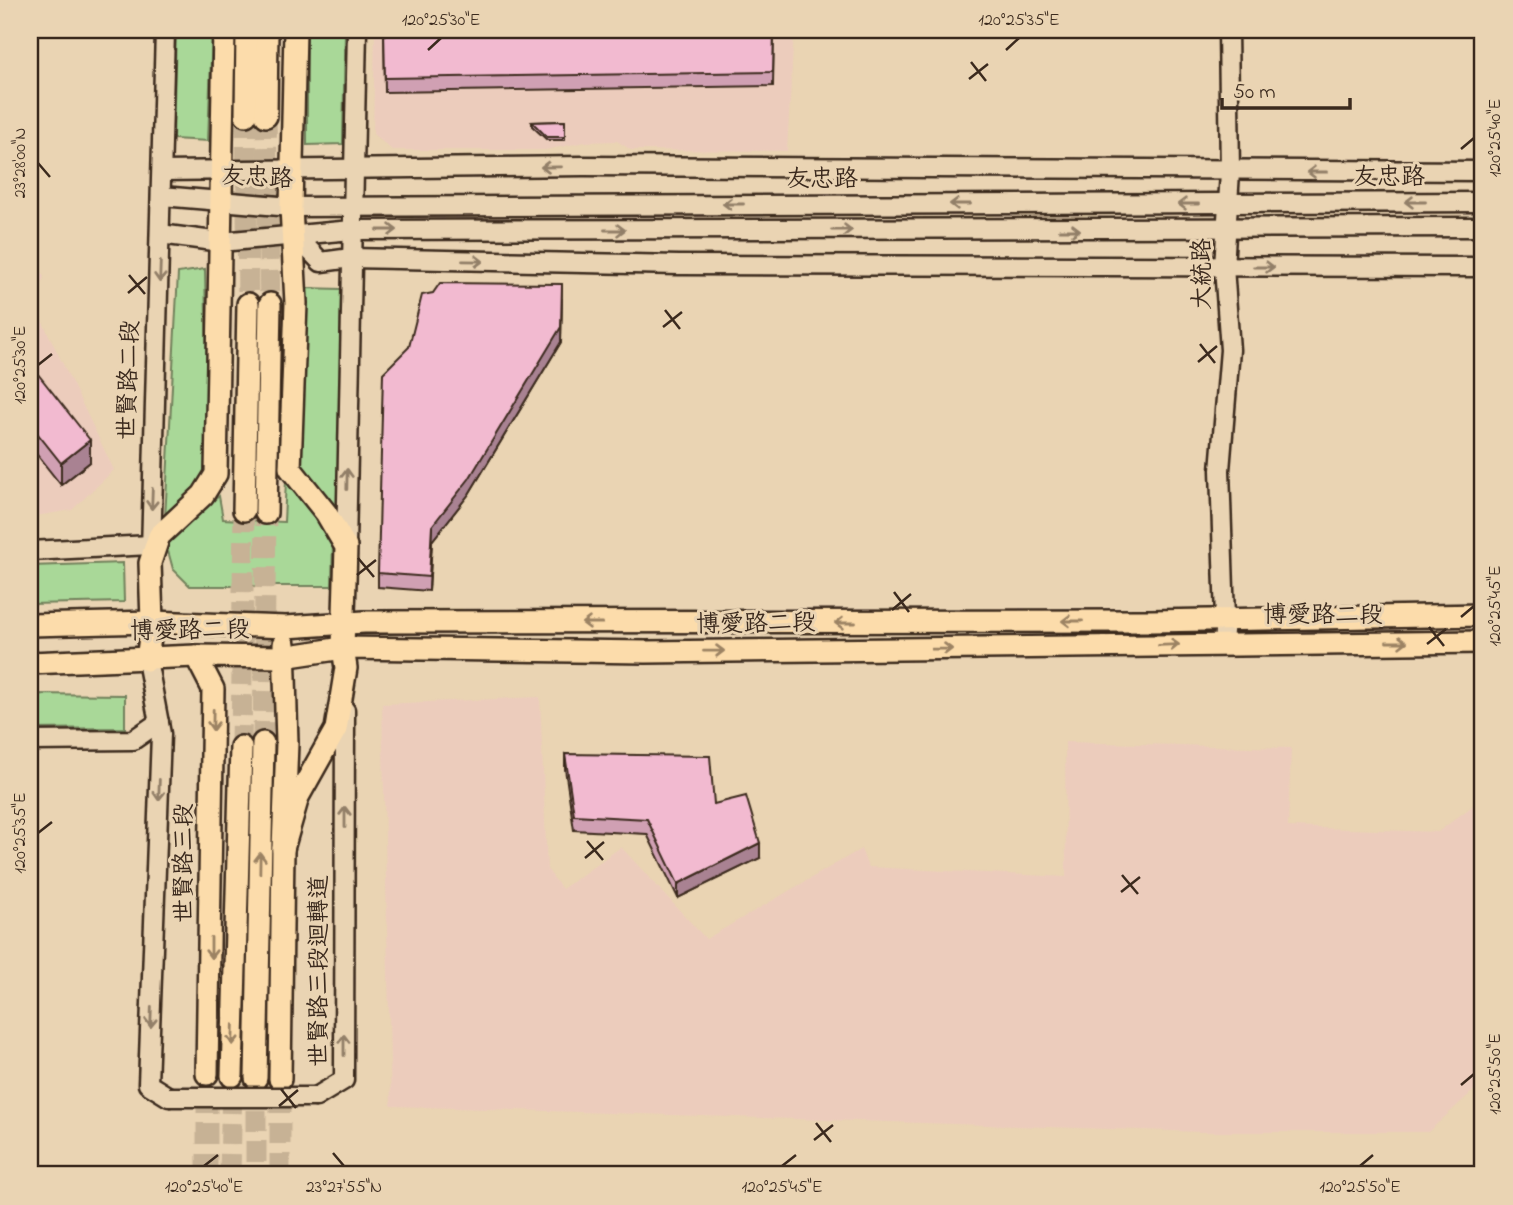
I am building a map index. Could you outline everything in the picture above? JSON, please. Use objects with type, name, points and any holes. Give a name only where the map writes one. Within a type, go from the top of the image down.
[{"type":"main road","points":[[147,660],[152,622],[151,554],[159,536],[203,495],[216,474],[224,30]]},
{"type":"main road","points":[[247,30],[256,116],[267,30]]},
{"type":"main road","points":[[283,849],[298,797],[335,729],[346,674],[346,547],[326,513],[290,468],[296,303],[291,207],[295,30]]},
{"type":"main road","points":[[248,304],[255,511],[271,304]]},
{"type":"main road","name":"博愛路二段","points":[[30,625],[152,622],[286,627],[345,622],[660,624],[1483,615]]},
{"type":"main road","points":[[280,1079],[287,743],[287,673],[283,657],[286,627]]},
{"type":"main road","name":"博愛路二段","points":[[30,663],[197,656],[283,657],[344,648],[646,652],[1223,643],[1483,642]]},
{"type":"main road","name":"世賢路三段","points":[[197,656],[213,689],[207,1074]]},
{"type":"main road","points":[[256,1078],[263,743]]},
{"type":"main road","name":"世賢路三段","points":[[232,1076],[241,747]]},
{"type":"street","name":"世賢路二段","points":[[151,554],[165,30]]},
{"type":"street","points":[[346,547],[357,30]]},
{"type":"street","name":"大統路","points":[[1223,643],[1226,619],[1220,470],[1230,350],[1224,267],[1230,172],[1228,30]]},
{"type":"street","name":"友忠路","points":[[163,171],[583,166],[1230,172],[1483,171]]},
{"type":"street","name":"友忠路","points":[[162,196],[219,203],[291,207],[1483,202]]},
{"type":"street","name":"友忠路","points":[[160,234],[221,242],[352,230],[1483,228]]},
{"type":"street","points":[[294,234],[321,262],[351,258],[679,265],[1483,267]]},
{"type":"street","points":[[30,551],[151,554]]},
{"type":"street","points":[[30,741],[133,740],[159,722],[147,660]]},
{"type":"street","name":"世賢路三段迴轉道","points":[[159,722],[148,1084],[169,1097],[316,1097],[344,1080],[346,674]]},
{"type":"shaded area","points":[[375,30],[794,30],[787,151],[631,150],[617,141],[585,142],[545,150],[392,150],[373,134]]},
{"type":"shaded area","points":[[30,249],[44,277],[34,304],[114,470],[72,510],[30,517]]},
{"type":"shaded area","points":[[540,697],[547,869],[562,889],[621,847],[706,939],[861,849],[868,867],[1066,877],[1065,742],[1291,748],[1288,827],[1438,832],[1483,798],[1483,1082],[1428,1132],[1202,1132],[391,1106],[382,704]]},
{"type":"green space","points":[[176,30],[212,30],[208,141],[173,139]]},
{"type":"green space","points":[[307,30],[345,30],[343,144],[307,145]]},
{"type":"green space","points":[[205,269],[209,473],[165,519],[178,273]]},
{"type":"green space","points":[[305,288],[341,289],[338,522],[296,467]]},
{"type":"green space","points":[[286,480],[333,540],[332,586],[190,586],[173,569],[165,540],[219,496],[223,519],[284,522]]},
{"type":"green space","points":[[123,563],[124,602],[30,604],[30,566]]},
{"type":"green space","points":[[30,694],[125,695],[125,728],[30,729]]},
{"type":"building","points":[[384,30],[587,33],[587,30],[774,30],[773,72],[385,78]]},
{"type":"building","points":[[565,121],[565,137],[547,137],[532,122]]},
{"type":"building","points":[[440,283],[562,284],[561,327],[469,479],[432,526],[429,577],[378,573],[383,373],[409,347],[422,295],[433,293]]},
{"type":"building","points":[[30,364],[90,440],[61,463],[30,424]]},
{"type":"building","points":[[565,754],[710,756],[714,804],[746,796],[760,843],[678,884],[647,819],[574,815]]},
{"type":"tunnel","points":[[246,115],[248,304]]},
{"type":"tunnel","points":[[266,116],[270,304]]},
{"type":"tunnel","points":[[241,747],[244,510]]},
{"type":"tunnel","points":[[263,743],[266,513]]},
{"type":"tunnel","points":[[207,1074],[207,1175]]},
{"type":"tunnel","points":[[230,1175],[232,1078]]},
{"type":"tunnel","points":[[256,1079],[256,1175]]},
{"type":"tunnel","points":[[280,1079],[280,1175]]}]
